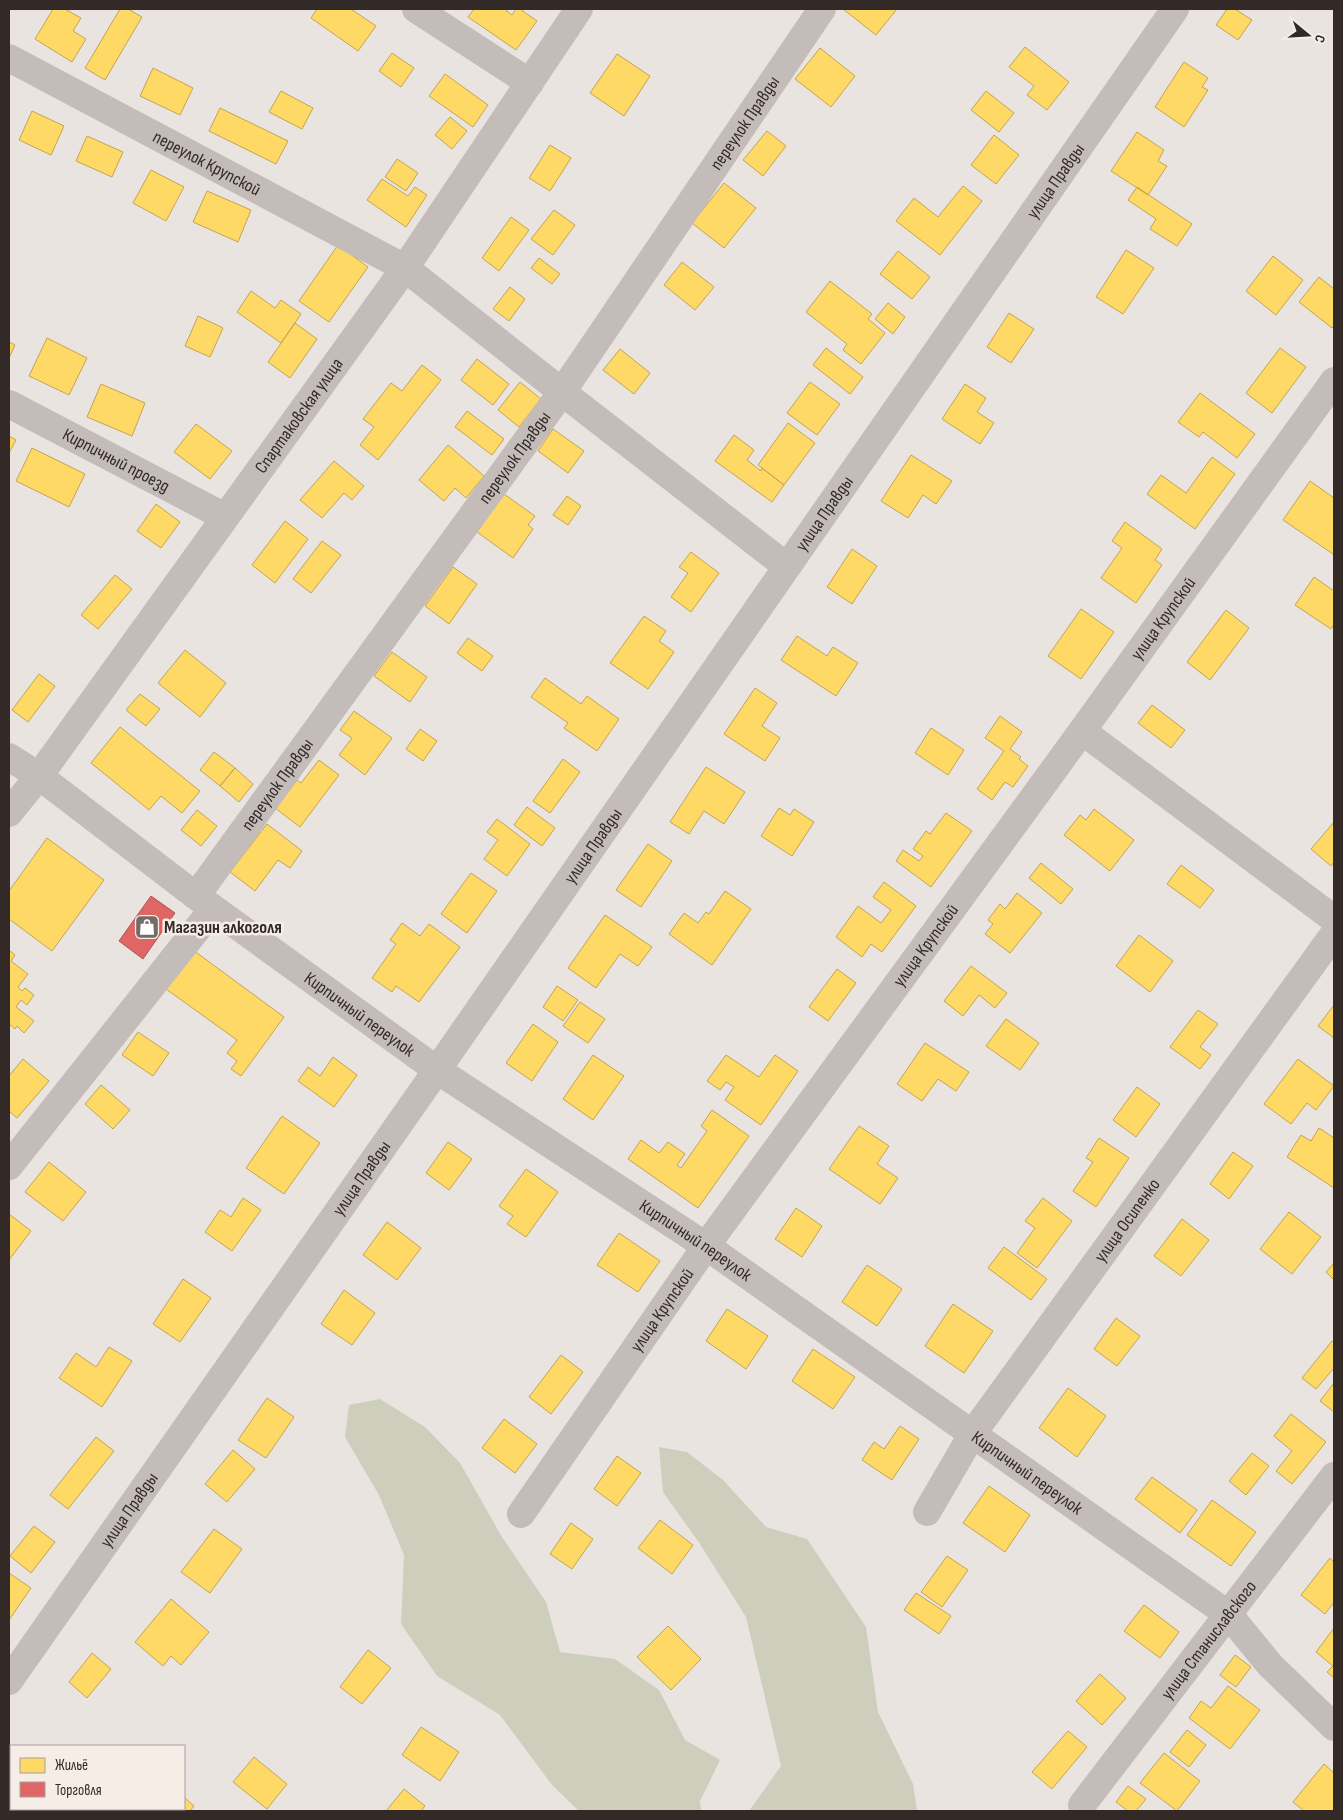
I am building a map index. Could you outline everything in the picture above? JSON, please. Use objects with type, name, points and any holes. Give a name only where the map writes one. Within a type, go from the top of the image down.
[{"type":"street","points":[[416,9],[530,83]]},
{"type":"street","name":"Спартаковская улица","points":[[9,813],[38,776],[405,268],[579,9]]},
{"type":"street","name":"переулок Правды","points":[[9,1166],[204,902],[562,392],[822,9]]},
{"type":"street","name":"улица Правды","points":[[9,1681],[437,1070],[1175,9]]},
{"type":"street","name":"переулок Крупской","points":[[9,58],[405,268],[786,566]]},
{"type":"street","name":"улица Крупской","points":[[521,1514],[706,1246],[1334,381]]},
{"type":"street","name":"Кирпичный проезд","points":[[9,404],[225,517]]},
{"type":"street","points":[[1082,730],[1334,919]]},
{"type":"street","name":"Кирпичный переулок","points":[[9,757],[38,776],[204,902],[437,1070],[706,1246],[973,1433],[1229,1616],[1270,1665],[1334,1727]]},
{"type":"street","name":"улица Осипенко","points":[[927,1512],[973,1433],[1334,934]]},
{"type":"street","name":"улица Станиславского","points":[[1082,1806],[1229,1616],[1334,1476]]},
{"type":"green space","points":[[380,1399],[425,1427],[460,1463],[502,1537],[546,1602],[560,1652],[615,1659],[659,1690],[685,1740],[720,1760],[700,1801],[701,1811],[579,1811],[552,1785],[500,1715],[437,1676],[401,1624],[404,1555],[379,1495],[345,1437],[349,1405]]},
{"type":"green space","points":[[659,1447],[687,1452],[723,1480],[766,1527],[807,1539],[866,1627],[878,1712],[913,1784],[917,1811],[749,1811],[781,1766],[746,1617],[700,1544],[663,1492]]},
{"type":"building: Жильё","points":[[53,9],[65,9],[81,18],[73,31],[86,39],[72,62],[35,39]]},
{"type":"building: Жильё","points":[[120,9],[128,9],[142,17],[105,80],[85,68]]},
{"type":"building: Жильё","points":[[317,9],[351,9],[376,26],[358,51],[311,18]]},
{"type":"building: Жильё","points":[[474,9],[504,9],[512,15],[516,9],[520,9],[537,21],[516,50],[468,17]]},
{"type":"building: Жильё","points":[[843,9],[897,9],[876,35]]},
{"type":"building: Жильё","points":[[1227,9],[1235,9],[1252,20],[1238,40],[1216,25]]},
{"type":"building: Жильё","points":[[1025,47],[1069,82],[1047,110],[1027,95],[1034,86],[1009,67]]},
{"type":"building: Жильё","points":[[820,48],[855,76],[831,107],[795,79]]},
{"type":"building: Жильё","points":[[392,53],[414,68],[401,87],[379,71]]},
{"type":"building: Жильё","points":[[617,54],[650,76],[624,116],[590,93]]},
{"type":"building: Жильё","points":[[1184,62],[1208,78],[1202,87],[1208,90],[1184,127],[1155,107]]},
{"type":"building: Жильё","points":[[153,68],[193,88],[180,115],[140,96]]},
{"type":"building: Жильё","points":[[445,74],[488,105],[473,127],[429,96]]},
{"type":"building: Жильё","points":[[281,91],[313,108],[302,129],[269,112]]},
{"type":"building: Жильё","points":[[986,91],[1014,113],[999,132],[971,110]]},
{"type":"building: Жильё","points":[[220,108],[288,141],[276,164],[209,131]]},
{"type":"building: Жильё","points":[[32,111],[64,126],[51,155],[19,140]]},
{"type":"building: Жильё","points":[[450,117],[467,131],[452,149],[435,135]]},
{"type":"building: Жильё","points":[[767,131],[786,146],[763,176],[743,160]]},
{"type":"building: Жильё","points":[[1137,132],[1164,150],[1158,161],[1167,166],[1148,195],[1111,171]]},
{"type":"building: Жильё","points":[[994,135],[1019,155],[996,184],[971,165]]},
{"type":"building: Жильё","points":[[87,136],[123,152],[112,177],[76,161]]},
{"type":"building: Жильё","points":[[550,145],[571,158],[550,191],[529,178]]},
{"type":"building: Жильё","points":[[397,159],[418,173],[406,191],[385,177]]},
{"type":"building: Жильё","points":[[151,170],[184,187],[166,221],[133,203]]},
{"type":"building: Жильё","points":[[382,179],[408,196],[415,187],[427,195],[406,227],[367,200]]},
{"type":"building: Жильё","points":[[724,183],[756,208],[724,248],[692,223]]},
{"type":"building: Жильё","points":[[963,186],[982,201],[940,255],[896,221],[914,198],[938,217]]},
{"type":"building: Жильё","points":[[1137,187],[1192,224],[1177,246],[1150,229],[1156,219],[1128,200]]},
{"type":"building: Жильё","points":[[207,191],[251,210],[238,242],[193,222]]},
{"type":"building: Жильё","points":[[554,210],[575,225],[553,255],[531,239]]},
{"type":"building: Жильё","points":[[511,217],[529,230],[499,271],[482,258]]},
{"type":"building: Жильё","points":[[338,245],[368,267],[329,322],[299,301]]},
{"type":"building: Жильё","points":[[1126,250],[1154,268],[1123,314],[1096,297]]},
{"type":"building: Жильё","points":[[898,251],[930,277],[912,299],[880,274]]},
{"type":"building: Жильё","points":[[1273,256],[1303,280],[1276,315],[1246,291]]},
{"type":"building: Жильё","points":[[539,258],[560,274],[552,284],[531,268]]},
{"type":"building: Жильё","points":[[682,262],[714,287],[695,310],[664,285]]},
{"type":"building: Жильё","points":[[1319,277],[1334,289],[1334,325],[1332,328],[1299,302]]},
{"type":"building: Жильё","points":[[830,281],[872,314],[868,319],[885,333],[861,364],[843,350],[847,344],[806,312]]},
{"type":"building: Жильё","points":[[510,287],[525,299],[509,321],[493,309]]},
{"type":"building: Жильё","points":[[251,291],[275,308],[281,300],[301,314],[281,343],[237,312]]},
{"type":"building: Жильё","points":[[888,303],[905,317],[893,334],[875,319]]},
{"type":"building: Жильё","points":[[1009,313],[1034,329],[1011,363],[987,347]]},
{"type":"building: Жильё","points":[[198,316],[223,328],[210,357],[185,346]]},
{"type":"building: Жильё","points":[[295,323],[317,339],[290,378],[268,362]]},
{"type":"building: Жильё","points":[[47,338],[87,358],[69,395],[29,376]]},
{"type":"building: Жильё","points":[[9,342],[15,345],[9,358]]},
{"type":"building: Жильё","points":[[826,348],[863,377],[850,394],[813,365]]},
{"type":"building: Жильё","points":[[1280,348],[1306,367],[1272,413],[1246,393]]},
{"type":"building: Жильё","points":[[620,349],[650,373],[634,394],[603,370]]},
{"type":"building: Жильё","points":[[477,359],[509,384],[493,405],[461,380]]},
{"type":"building: Жильё","points":[[422,365],[441,380],[378,460],[360,445],[374,427],[363,419],[391,383],[402,391]]},
{"type":"building: Жильё","points":[[520,382],[541,399],[519,427],[498,410]]},
{"type":"building: Жильё","points":[[810,382],[840,404],[817,435],[787,413]]},
{"type":"building: Жильё","points":[[101,384],[145,403],[132,436],[87,417]]},
{"type":"building: Жильё","points":[[965,384],[986,398],[977,412],[994,423],[980,444],[942,419]]},
{"type":"building: Жильё","points":[[1200,393],[1255,434],[1237,458],[1203,432],[1199,437],[1178,422]]},
{"type":"building: Жильё","points":[[467,411],[504,439],[492,455],[455,427]]},
{"type":"building: Жильё","points":[[788,423],[815,443],[784,485],[758,465]]},
{"type":"building: Жильё","points":[[196,424],[232,451],[210,479],[174,452]]},
{"type":"building: Жильё","points":[[553,429],[584,451],[568,473],[538,451]]},
{"type":"building: Жильё","points":[[734,435],[754,450],[747,460],[761,471],[762,468],[784,485],[772,502],[715,461]]},
{"type":"building: Жильё","points":[[9,436],[16,440],[9,453]]},
{"type":"building: Жильё","points":[[448,445],[484,476],[466,498],[455,488],[444,501],[419,480]]},
{"type":"building: Жильё","points":[[32,448],[85,474],[69,507],[16,481]]},
{"type":"building: Жильё","points":[[911,455],[952,481],[936,504],[923,495],[908,518],[881,501]]},
{"type":"building: Жильё","points":[[1212,457],[1235,474],[1195,529],[1147,494],[1161,475],[1186,493]]},
{"type":"building: Жильё","points":[[334,461],[364,486],[352,500],[344,493],[322,518],[300,500]]},
{"type":"building: Жильё","points":[[1310,481],[1334,498],[1333,554],[1283,520]]},
{"type":"building: Жильё","points":[[504,494],[535,516],[528,525],[533,529],[513,558],[477,532]]},
{"type":"building: Жильё","points":[[567,496],[581,506],[568,525],[553,515]]},
{"type":"building: Жильё","points":[[156,504],[180,522],[161,548],[137,531]]},
{"type":"building: Жильё","points":[[285,521],[308,539],[275,583],[252,565]]},
{"type":"building: Жильё","points":[[1125,522],[1162,549],[1155,560],[1162,565],[1136,603],[1101,578],[1122,548],[1112,541]]},
{"type":"building: Жильё","points":[[322,541],[341,555],[311,593],[293,579]]},
{"type":"building: Жильё","points":[[852,549],[877,566],[852,604],[827,587]]},
{"type":"building: Жильё","points":[[691,552],[719,573],[691,612],[671,597],[688,573],[679,567]]},
{"type":"building: Жильё","points":[[453,567],[477,584],[449,624],[425,606]]},
{"type":"building: Жильё","points":[[115,575],[132,589],[98,629],[81,615]]},
{"type":"building: Жильё","points":[[1314,577],[1334,591],[1334,624],[1331,629],[1295,605]]},
{"type":"building: Жильё","points":[[1081,609],[1114,632],[1081,679],[1048,656]]},
{"type":"building: Жильё","points":[[1226,610],[1249,628],[1210,680],[1187,662]]},
{"type":"building: Жильё","points":[[644,616],[666,631],[659,641],[674,652],[648,689],[610,663]]},
{"type":"building: Жильё","points":[[797,636],[827,656],[833,647],[858,663],[836,696],[781,660]]},
{"type":"building: Жильё","points":[[468,638],[493,656],[482,671],[457,653]]},
{"type":"building: Жильё","points":[[185,650],[226,683],[200,717],[158,683]]},
{"type":"building: Жильё","points":[[392,652],[427,677],[410,702],[374,676]]},
{"type":"building: Жильё","points":[[39,674],[55,686],[28,722],[12,710]]},
{"type":"building: Жильё","points":[[545,678],[581,704],[587,696],[619,719],[597,751],[564,728],[568,723],[531,697]]},
{"type":"building: Жильё","points":[[755,688],[777,703],[762,726],[780,738],[765,761],[724,734]]},
{"type":"building: Жильё","points":[[140,694],[160,709],[146,726],[126,710]]},
{"type":"building: Жильё","points":[[1152,705],[1185,730],[1171,748],[1138,723]]},
{"type":"building: Жильё","points":[[354,711],[392,738],[365,775],[339,755],[352,738],[340,730]]},
{"type":"building: Жильё","points":[[1000,716],[1022,732],[1010,749],[1021,757],[1019,759],[1028,766],[1013,787],[1005,782],[992,800],[977,789],[1004,751],[985,738]]},
{"type":"building: Жильё","points":[[120,727],[200,791],[182,813],[161,796],[149,810],[91,763]]},
{"type":"building: Жильё","points":[[931,728],[964,750],[948,775],[915,753]]},
{"type":"building: Жильё","points":[[420,729],[437,741],[423,761],[406,749]]},
{"type":"building: Жильё","points":[[214,752],[235,768],[220,786],[200,770]]},
{"type":"building: Жильё","points":[[563,759],[580,772],[550,813],[533,801]]},
{"type":"building: Жильё","points":[[319,760],[339,775],[300,827],[275,808],[297,780],[301,783]]},
{"type":"building: Жильё","points":[[706,767],[745,792],[724,824],[704,811],[689,834],[670,822]]},
{"type":"building: Жильё","points":[[235,768],[253,784],[239,802],[220,786]]},
{"type":"building: Жильё","points":[[527,807],[555,828],[542,846],[514,825]]},
{"type":"building: Жильё","points":[[779,808],[790,815],[794,809],[814,822],[792,856],[761,836]]},
{"type":"building: Жильё","points":[[1094,809],[1134,840],[1110,871],[1064,835],[1080,815],[1086,820]]},
{"type":"building: Жильё","points":[[197,810],[217,826],[201,846],[181,830]]},
{"type":"building: Жильё","points":[[946,813],[972,831],[931,887],[896,861],[903,850],[919,861],[923,856],[913,849],[926,831],[930,834]]},
{"type":"building: Жильё","points":[[497,819],[530,844],[507,876],[484,859],[498,840],[487,832]]},
{"type":"building: Жильё","points":[[1334,822],[1334,862],[1331,866],[1311,849]]},
{"type":"building: Жильё","points":[[267,824],[302,851],[290,868],[278,860],[255,891],[230,872]]},
{"type":"building: Жильё","points":[[47,838],[104,880],[52,951],[9,919],[9,891]]},
{"type":"building: Жильё","points":[[648,844],[672,861],[641,907],[616,890]]},
{"type":"building: Жильё","points":[[1041,863],[1073,889],[1061,904],[1029,878]]},
{"type":"building: Жильё","points":[[1181,865],[1214,890],[1200,908],[1167,884]]},
{"type":"building: Жильё","points":[[471,873],[497,891],[467,933],[441,914]]},
{"type":"building: Жильё","points":[[884,882],[916,906],[882,952],[871,944],[862,957],[836,937],[858,906],[881,923],[891,910],[873,897]]},
{"type":"building: Жильё","points":[[725,891],[751,909],[712,965],[669,934],[684,913],[698,923],[706,912],[709,914]]},
{"type":"building: Жильё","points":[[1017,893],[1042,913],[1010,953],[985,934],[993,924],[988,920],[1000,904],[1005,909]]},
{"type":"building: Жильё","points":[[605,915],[652,947],[638,966],[620,954],[596,988],[568,968]]},
{"type":"building: Жильё","points":[[402,923],[420,936],[429,924],[460,947],[419,1002],[396,986],[392,992],[372,978],[396,944],[390,940]]},
{"type":"building: Жильё","points":[[1139,935],[1173,961],[1150,992],[1116,966]]},
{"type":"building: Жильё","points":[[9,950],[15,955],[11,961],[28,974],[18,987],[22,991],[25,988],[34,995],[27,1005],[21,1000],[16,1007],[34,1021],[24,1033],[17,1026],[15,1029],[9,1024]]},
{"type":"building: Жильё","points":[[193,950],[284,1017],[241,1076],[231,1069],[237,1061],[227,1053],[237,1040],[166,989]]},
{"type":"building: Жильё","points":[[971,966],[1007,993],[995,1008],[979,995],[963,1016],[944,1001]]},
{"type":"building: Жильё","points":[[837,969],[856,983],[828,1021],[809,1007]]},
{"type":"building: Жильё","points":[[557,986],[578,1000],[563,1021],[543,1007]]},
{"type":"building: Жильё","points":[[580,1002],[605,1019],[588,1043],[563,1026]]},
{"type":"building: Жильё","points":[[1334,1005],[1334,1038],[1318,1026]]},
{"type":"building: Жильё","points":[[1198,1010],[1218,1024],[1200,1047],[1211,1055],[1200,1069],[1170,1047]]},
{"type":"building: Жильё","points":[[1006,1019],[1039,1043],[1020,1070],[986,1046]]},
{"type":"building: Жильё","points":[[533,1024],[558,1042],[532,1081],[506,1063]]},
{"type":"building: Жильё","points":[[138,1032],[169,1053],[153,1076],[122,1055]]},
{"type":"building: Жильё","points":[[925,1043],[969,1072],[956,1091],[938,1079],[922,1101],[897,1084]]},
{"type":"building: Жильё","points":[[593,1055],[624,1076],[593,1120],[563,1099]]},
{"type":"building: Жильё","points":[[726,1055],[759,1077],[775,1055],[798,1071],[761,1125],[725,1100],[734,1087],[726,1082],[720,1090],[707,1081]]},
{"type":"building: Жильё","points":[[333,1057],[357,1075],[334,1107],[298,1081],[308,1067],[320,1076]]},
{"type":"building: Жильё","points":[[23,1059],[49,1081],[17,1118],[9,1111],[9,1076]]},
{"type":"building: Жильё","points":[[1298,1059],[1334,1086],[1316,1110],[1307,1103],[1291,1124],[1264,1104]]},
{"type":"building: Жильё","points":[[101,1085],[130,1110],[113,1129],[85,1104]]},
{"type":"building: Жильё","points":[[1137,1087],[1160,1104],[1136,1137],[1113,1120]]},
{"type":"building: Жильё","points":[[712,1110],[749,1136],[698,1208],[628,1159],[641,1140],[659,1153],[668,1142],[685,1154],[677,1165],[681,1168],[707,1131],[701,1126]]},
{"type":"building: Жильё","points":[[282,1116],[320,1143],[284,1194],[246,1168]]},
{"type":"building: Жильё","points":[[859,1126],[889,1146],[877,1164],[898,1178],[880,1204],[829,1169]]},
{"type":"building: Жильё","points":[[1319,1128],[1334,1138],[1334,1188],[1287,1157],[1301,1135],[1311,1141]]},
{"type":"building: Жильё","points":[[1099,1138],[1129,1158],[1096,1207],[1073,1191],[1093,1162],[1086,1158]]},
{"type":"building: Жильё","points":[[448,1142],[472,1159],[449,1190],[426,1173]]},
{"type":"building: Жильё","points":[[1233,1152],[1253,1166],[1229,1199],[1210,1184]]},
{"type":"building: Жильё","points":[[49,1162],[86,1192],[63,1221],[25,1192]]},
{"type":"building: Жильё","points":[[526,1169],[558,1192],[526,1237],[507,1224],[513,1216],[499,1206]]},
{"type":"building: Жильё","points":[[243,1198],[261,1210],[232,1251],[205,1232],[220,1210],[231,1217]]},
{"type":"building: Жильё","points":[[1043,1198],[1072,1221],[1037,1268],[1017,1253],[1035,1228],[1025,1221]]},
{"type":"building: Жильё","points":[[796,1208],[822,1226],[802,1257],[775,1239]]},
{"type":"building: Жильё","points":[[1289,1212],[1321,1237],[1292,1274],[1260,1249]]},
{"type":"building: Жильё","points":[[9,1214],[31,1231],[9,1260]]},
{"type":"building: Жильё","points":[[1182,1219],[1209,1240],[1181,1276],[1154,1256]]},
{"type":"building: Жильё","points":[[387,1222],[421,1248],[397,1280],[363,1255]]},
{"type":"building: Жильё","points":[[619,1233],[660,1261],[638,1292],[597,1265]]},
{"type":"building: Жильё","points":[[1004,1247],[1047,1279],[1031,1300],[988,1268]]},
{"type":"building: Жильё","points":[[1334,1263],[1334,1280],[1326,1272]]},
{"type":"building: Жильё","points":[[867,1265],[902,1289],[877,1326],[842,1302]]},
{"type":"building: Жильё","points":[[183,1279],[211,1298],[180,1342],[153,1324]]},
{"type":"building: Жильё","points":[[344,1290],[375,1313],[352,1345],[321,1324]]},
{"type":"building: Жильё","points":[[953,1304],[993,1331],[964,1373],[925,1346]]},
{"type":"building: Жильё","points":[[727,1309],[768,1336],[746,1369],[706,1341]]},
{"type":"building: Жильё","points":[[1116,1318],[1140,1336],[1117,1366],[1094,1349]]},
{"type":"building: Жильё","points":[[1332,1341],[1334,1343],[1334,1368],[1316,1389],[1302,1378]]},
{"type":"building: Жильё","points":[[109,1347],[132,1361],[102,1407],[59,1378],[76,1353],[96,1367]]},
{"type":"building: Жильё","points":[[813,1349],[855,1377],[833,1409],[792,1381]]},
{"type":"building: Жильё","points":[[561,1355],[583,1372],[551,1414],[529,1397]]},
{"type":"building: Жильё","points":[[1334,1383],[1334,1412],[1320,1401]]},
{"type":"building: Жильё","points":[[1068,1388],[1106,1416],[1077,1457],[1039,1428]]},
{"type":"building: Жильё","points":[[267,1398],[294,1417],[266,1458],[238,1440]]},
{"type":"building: Жильё","points":[[1291,1414],[1326,1442],[1292,1484],[1276,1471],[1292,1451],[1274,1436]]},
{"type":"building: Жильё","points":[[504,1419],[537,1444],[515,1473],[482,1448]]},
{"type":"building: Жильё","points":[[900,1426],[919,1439],[892,1480],[862,1460],[874,1442],[884,1449]]},
{"type":"building: Жильё","points":[[96,1437],[114,1451],[68,1509],[50,1495]]},
{"type":"building: Жильё","points":[[233,1450],[255,1469],[227,1502],[205,1484]]},
{"type":"building: Жильё","points":[[1252,1453],[1269,1466],[1246,1495],[1229,1481]]},
{"type":"building: Жильё","points":[[617,1456],[641,1473],[617,1506],[594,1489]]},
{"type":"building: Жильё","points":[[1152,1477],[1197,1510],[1180,1533],[1135,1499]]},
{"type":"building: Жильё","points":[[989,1486],[1030,1515],[1005,1552],[963,1523]]},
{"type":"building: Жильё","points":[[1212,1500],[1256,1532],[1231,1566],[1187,1535]]},
{"type":"building: Жильё","points":[[660,1520],[693,1545],[672,1574],[638,1548]]},
{"type":"building: Жильё","points":[[571,1523],[593,1539],[572,1569],[550,1554]]},
{"type":"building: Жильё","points":[[34,1526],[55,1542],[31,1573],[10,1556]]},
{"type":"building: Жильё","points":[[214,1529],[242,1549],[210,1593],[181,1572]]},
{"type":"building: Жильё","points":[[947,1556],[968,1570],[942,1607],[921,1592]]},
{"type":"building: Жильё","points":[[1330,1558],[1334,1562],[1334,1602],[1325,1614],[1301,1595]]},
{"type":"building: Жильё","points":[[9,1573],[31,1588],[9,1620]]},
{"type":"building: Жильё","points":[[916,1593],[951,1616],[939,1634],[904,1610]]},
{"type":"building: Жильё","points":[[171,1599],[209,1632],[181,1665],[171,1656],[163,1666],[135,1642]]},
{"type":"building: Жильё","points":[[1144,1605],[1179,1632],[1160,1658],[1124,1631]]},
{"type":"building: Жильё","points":[[668,1626],[701,1659],[671,1690],[637,1657]]},
{"type":"building: Жильё","points":[[1334,1628],[1334,1678],[1327,1672],[1333,1666],[1316,1652]]},
{"type":"building: Жильё","points":[[368,1650],[391,1668],[362,1704],[340,1687]]},
{"type":"building: Жильё","points":[[92,1653],[111,1669],[87,1698],[69,1682]]},
{"type":"building: Жильё","points":[[1235,1655],[1251,1667],[1236,1687],[1220,1675]]},
{"type":"building: Жильё","points":[[1100,1674],[1126,1698],[1102,1725],[1076,1701]]},
{"type":"building: Жильё","points":[[1228,1686],[1260,1710],[1230,1749],[1189,1718],[1201,1701],[1211,1708]]},
{"type":"building: Жильё","points":[[421,1727],[459,1752],[440,1781],[402,1755]]},
{"type":"building: Жильё","points":[[1187,1730],[1206,1745],[1189,1767],[1170,1752]]},
{"type":"building: Жильё","points":[[1068,1731],[1087,1747],[1052,1789],[1032,1772]]},
{"type":"building: Жильё","points":[[1164,1753],[1200,1781],[1177,1811],[1140,1783]]},
{"type":"building: Жильё","points":[[254,1757],[287,1784],[267,1809],[233,1782]]},
{"type":"building: Жильё","points":[[9,1763],[10,1810],[26,1810],[9,1811]]},
{"type":"building: Жильё","points":[[1324,1764],[1334,1773],[1334,1811],[1304,1811],[1293,1802]]},
{"type":"building: Жильё","points":[[1128,1786],[1146,1799],[1136,1811],[1128,1811],[1116,1802]]},
{"type":"building: Жильё","points":[[404,1789],[425,1806],[421,1811],[386,1811]]},
{"type":"building: Жильё","points":[[185,1798],[194,1806],[190,1811],[172,1810],[185,1810]]},
{"type":"building: Жильё","points":[[100,1810],[152,1810],[151,1811]]},
{"type":"building: Торговля","name":"Магазин алкоголя","points":[[151,896],[175,913],[143,959],[119,941]]},
{"type":"place","name":"Магазин алкоголя","points":[[147,927]]}]
